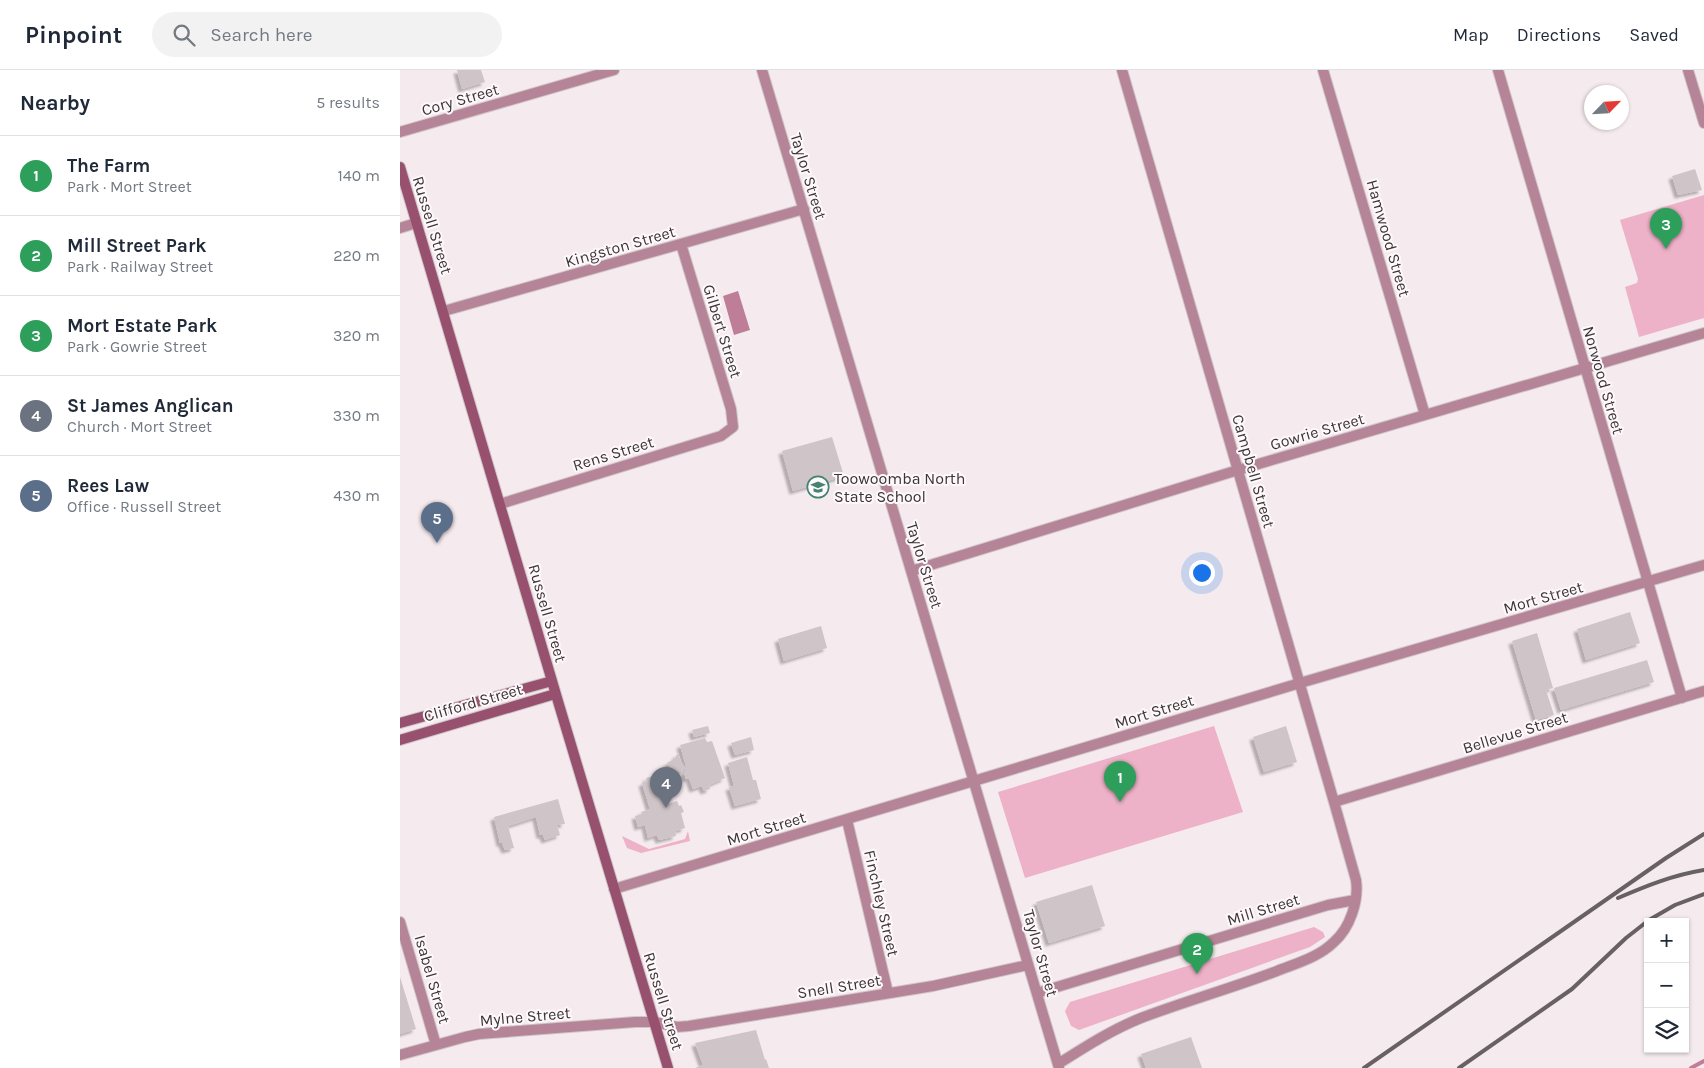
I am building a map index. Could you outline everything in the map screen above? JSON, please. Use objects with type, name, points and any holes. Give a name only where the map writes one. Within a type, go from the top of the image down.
[{"type":"main road","name":"Russell Street","points":[[400,166],[555,694],[668,1068]]},
{"type":"main road","name":"Clifford Street","points":[[400,723],[552,681]]},
{"type":"main road","name":"Clifford Street","points":[[400,740],[555,694]]},
{"type":"street","name":"Cory Street","points":[[400,132],[614,70]]},
{"type":"street","name":"Taylor Street","points":[[762,70],[1058,1066]]},
{"type":"street","name":"Campbell Street","points":[[1058,1066],[1108,1033],[1140,1019],[1262,977],[1316,956],[1336,941],[1343,931],[1352,915],[1357,890],[1356,880],[1300,683],[1122,70]]},
{"type":"street","name":"Hamwood Street","points":[[1324,70],[1425,415]]},
{"type":"street","name":"Norwood Street","points":[[1498,70],[1682,698]]},
{"type":"street","points":[[1688,70],[1704,123]]},
{"type":"street","name":"Kingston Street","points":[[444,312],[804,209]]},
{"type":"street","points":[[400,228],[416,223]]},
{"type":"street","name":"Gilbert Street","points":[[681,244],[731,409],[733,427]]},
{"type":"street","name":"Gowrie Street","points":[[911,571],[1238,470],[1704,333]]},
{"type":"street","name":"Rens Street","points":[[500,504],[721,436],[733,427]]},
{"type":"street","name":"Mort Street","points":[[614,889],[1300,683],[1704,566]]},
{"type":"street","name":"Bellevue Street","points":[[1334,802],[1704,691]]},
{"type":"street","name":"Finchley Street","points":[[847,820],[888,993]]},
{"type":"street","name":"Mill Street","points":[[1037,993],[1328,905],[1355,900]]},
{"type":"street","name":"Isabel Street","points":[[400,922],[436,1045]]},
{"type":"street","name":"Snell Street","points":[[654,1022],[677,1027],[689,1026],[933,986],[1028,965]]},
{"type":"street","name":"Mylne Street","points":[[400,1056],[479,1034],[654,1022]]},
{"type":"shaded area","points":[[1704,195],[1704,318],[1639,337],[1625,287],[1637,283],[1638,279],[1620,220]]},
{"type":"shaded area","points":[[738,291],[750,330],[734,335],[723,296]]},
{"type":"shaded area","points":[[1214,726],[1243,812],[1025,878],[998,792]]},
{"type":"shaded area","points":[[688,831],[690,841],[641,853],[627,848],[622,836],[649,849],[685,839]]},
{"type":"shaded area","points":[[1314,927],[1323,932],[1325,937],[1310,947],[1079,1030],[1071,1026],[1065,1011],[1070,1002]]},
{"type":"building","points":[[457,70],[481,70],[485,82],[462,89]]},
{"type":"building","points":[[1695,169],[1702,190],[1678,195],[1672,176]]},
{"type":"building","points":[[832,437],[844,476],[793,491],[782,451]]},
{"type":"building","points":[[1630,612],[1640,643],[1586,660],[1577,629]]},
{"type":"building","points":[[821,626],[827,648],[784,661],[778,639]]},
{"type":"building","points":[[1537,633],[1553,688],[1546,690],[1554,715],[1536,720],[1512,641]]},
{"type":"building","points":[[1647,660],[1654,682],[1561,710],[1554,688]]},
{"type":"building","points":[[708,726],[710,733],[694,737],[692,730]]},
{"type":"building","points":[[1286,726],[1297,762],[1264,772],[1253,737]]},
{"type":"building","points":[[751,737],[754,750],[735,755],[731,743]]},
{"type":"building","points":[[705,738],[707,742],[712,741],[725,778],[709,785],[710,789],[704,791],[702,786],[693,789],[689,778],[686,779],[684,772],[687,770],[680,745]]},
{"type":"building","points":[[678,753],[686,769],[675,773],[667,763],[674,759]]},
{"type":"building","points":[[747,757],[753,780],[756,780],[761,799],[735,806],[729,787],[734,786],[728,763]]},
{"type":"building","points":[[672,774],[677,783],[662,787],[668,804],[677,801],[679,806],[681,805],[684,812],[681,813],[685,828],[675,831],[676,836],[659,840],[657,835],[648,838],[645,825],[638,827],[635,816],[650,809],[642,783],[647,781],[646,778],[654,776],[655,779],[660,779]]},
{"type":"building","points":[[558,799],[565,824],[557,825],[560,835],[545,840],[543,835],[540,835],[536,817],[508,826],[514,848],[505,850],[502,843],[500,843],[494,817]]},
{"type":"building","points":[[1092,885],[1105,926],[1049,943],[1036,902]]},
{"type":"building","points":[[400,977],[416,1029],[400,1034]]},
{"type":"building","points":[[756,1030],[769,1068],[695,1068],[703,1065],[695,1043]]},
{"type":"building","points":[[1191,1037],[1202,1068],[1146,1068],[1141,1054]]},
{"type":"waterway","points":[[1691,1068],[1704,1061]]},
{"type":"railway","points":[[1364,1068],[1666,858],[1704,834]]},
{"type":"railway","points":[[1618,898],[1649,885],[1704,870]]},
{"type":"railway","points":[[1459,1068],[1572,989],[1626,938],[1649,920],[1675,905],[1704,894]]},
{"type":"place","name":"Mort Estate Park","points":[[1666,249]]},
{"type":"place","name":"Toowoomba North State School","points":[[818,487]]},
{"type":"place","name":"Rees Law","points":[[437,543]]},
{"type":"place","name":"The Farm","points":[[1120,802]]},
{"type":"place","name":"St James Anglican","points":[[666,808]]},
{"type":"place","name":"Mill Street Park","points":[[1197,974]]}]
